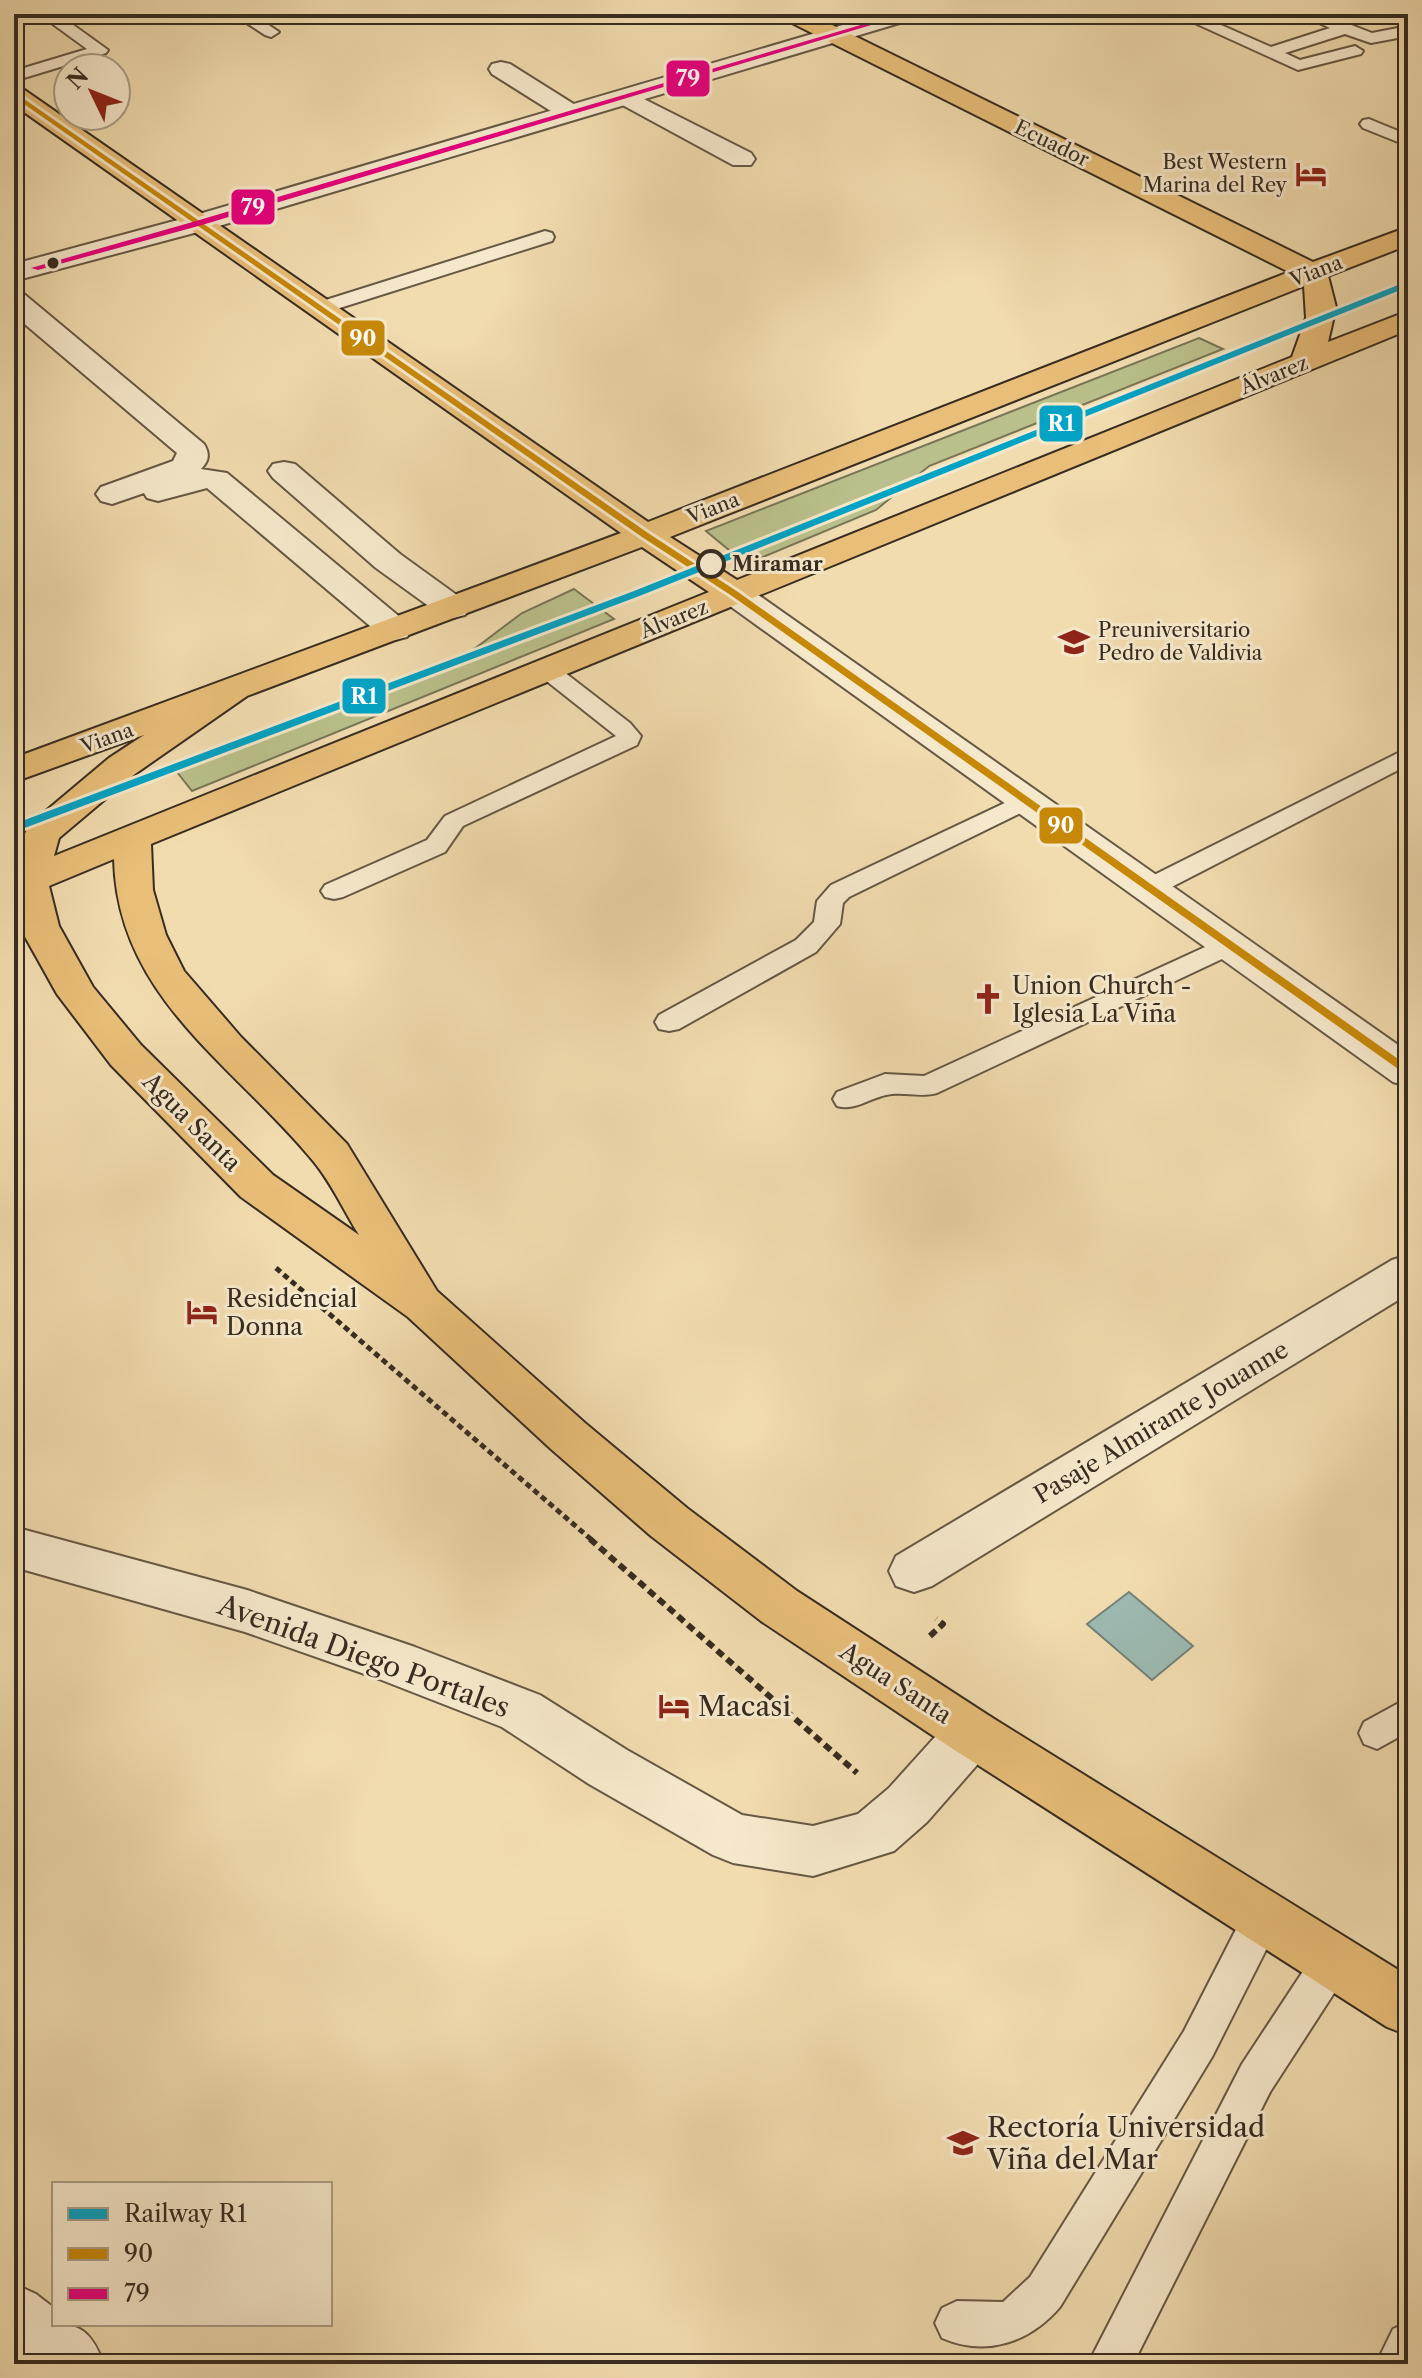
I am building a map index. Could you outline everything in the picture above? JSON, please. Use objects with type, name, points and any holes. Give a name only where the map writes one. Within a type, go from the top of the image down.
[{"type":"main road","name":"Ecuador","points":[[792,14],[1313,273]]},
{"type":"main road","points":[[14,94],[645,535],[735,594]]},
{"type":"main road","name":"Viana","points":[[14,771],[645,535],[1408,235]]},
{"type":"main road","points":[[1304,362],[1320,332],[1323,316],[1319,284],[1313,273]]},
{"type":"main road","name":"Álvarez","points":[[21,884],[1406,323]]},
{"type":"main road","points":[[21,884],[41,834],[122,766],[232,692]]},
{"type":"main road","name":"Agua Santa","points":[[132,839],[129,873],[134,902],[162,970],[185,1005],[252,1069],[330,1152],[424,1305]]},
{"type":"main road","name":"Agua Santa","points":[[21,884],[39,926],[77,994],[126,1055],[257,1186],[424,1305],[568,1436],[669,1522],[779,1606],[972,1733],[1408,2008]]},
{"type":"street","points":[[14,273],[199,223],[905,14]]},
{"type":"street","points":[[501,69],[571,113]]},
{"type":"street","points":[[626,97],[742,159]]},
{"type":"street","points":[[14,300],[193,451],[192,461],[184,468],[128,495],[206,477],[216,480],[395,630]]},
{"type":"street","points":[[284,471],[388,561],[453,608]]},
{"type":"street","points":[[735,594],[1408,1072]]},
{"type":"street","name":"Pasaje Almirante Jouanne","points":[[914,1571],[1408,1272]]},
{"type":"street","name":"Avenida Diego Portales","points":[[14,1547],[247,1611],[397,1663],[521,1711],[608,1767],[733,1838],[813,1851],[891,1819]]},
{"type":"street","points":[[891,1819],[972,1733]]},
{"type":"street","points":[[14,2316],[72,2364]]},
{"type":"lane","points":[[14,76],[100,50],[47,14]]},
{"type":"lane","points":[[241,14],[271,32]]},
{"type":"lane","points":[[1183,14],[1269,53],[1304,65],[1355,51]]},
{"type":"lane","points":[[1308,14],[1344,29],[1378,38],[1408,31]]},
{"type":"lane","points":[[1269,53],[1344,29]]},
{"type":"lane","points":[[1369,124],[1408,141]]},
{"type":"lane","points":[[320,308],[545,237]]},
{"type":"lane","points":[[334,891],[436,846],[454,821],[628,740],[629,736],[621,728],[547,670]]},
{"type":"lane","points":[[1149,888],[1408,755]]},
{"type":"lane","points":[[669,1022],[806,946],[827,924],[830,901],[840,891],[1026,801]]},
{"type":"lane","points":[[847,1099],[885,1084],[927,1086],[1229,945]]},
{"type":"lane","points":[[1377,1733],[1408,1713]]},
{"type":"lane","points":[[957,2323],[987,2327],[1015,2321],[1032,2309],[1045,2292],[1198,2044],[1263,1916]]},
{"type":"lane","points":[[1110,2364],[1256,2078],[1333,1960]]},
{"type":"lane","points":[[1398,2364],[1408,2344]]},
{"type":"path","points":[[270,1263],[593,1546],[826,1743],[891,1819]]},
{"type":"green space","points":[[1199,338],[1223,349],[929,466],[876,510],[746,564],[706,531]]},
{"type":"green space","points":[[574,589],[614,619],[192,791],[177,772],[445,671],[522,613]]},
{"type":"water","points":[[1129,1592],[1193,1646],[1152,1680],[1087,1624]]},
{"type":"rail line","name":"R1","points":[[14,828],[638,593],[1408,284]]},
{"type":"transit line","name":"79","points":[[35,268],[199,223],[905,14]]},
{"type":"transit line","name":"90","points":[[14,94],[645,535],[735,594],[1408,1072]]},
{"type":"place","name":"Best Western Marina del Rey","points":[[1311,174]]},
{"type":"place","name":"Miramar","points":[[711,564]]},
{"type":"place","name":"Preuniversitario Pedro de Valdivia","points":[[1074,642]]},
{"type":"place","name":"Union Church - Iglesia La Viña","points":[[988,999]]},
{"type":"place","name":"Residencial Donna","points":[[202,1312]]},
{"type":"place","name":"Macasi","points":[[674,1706]]},
{"type":"place","name":"Rectoría Universidad Viña del Mar","points":[[963,2143]]}]
